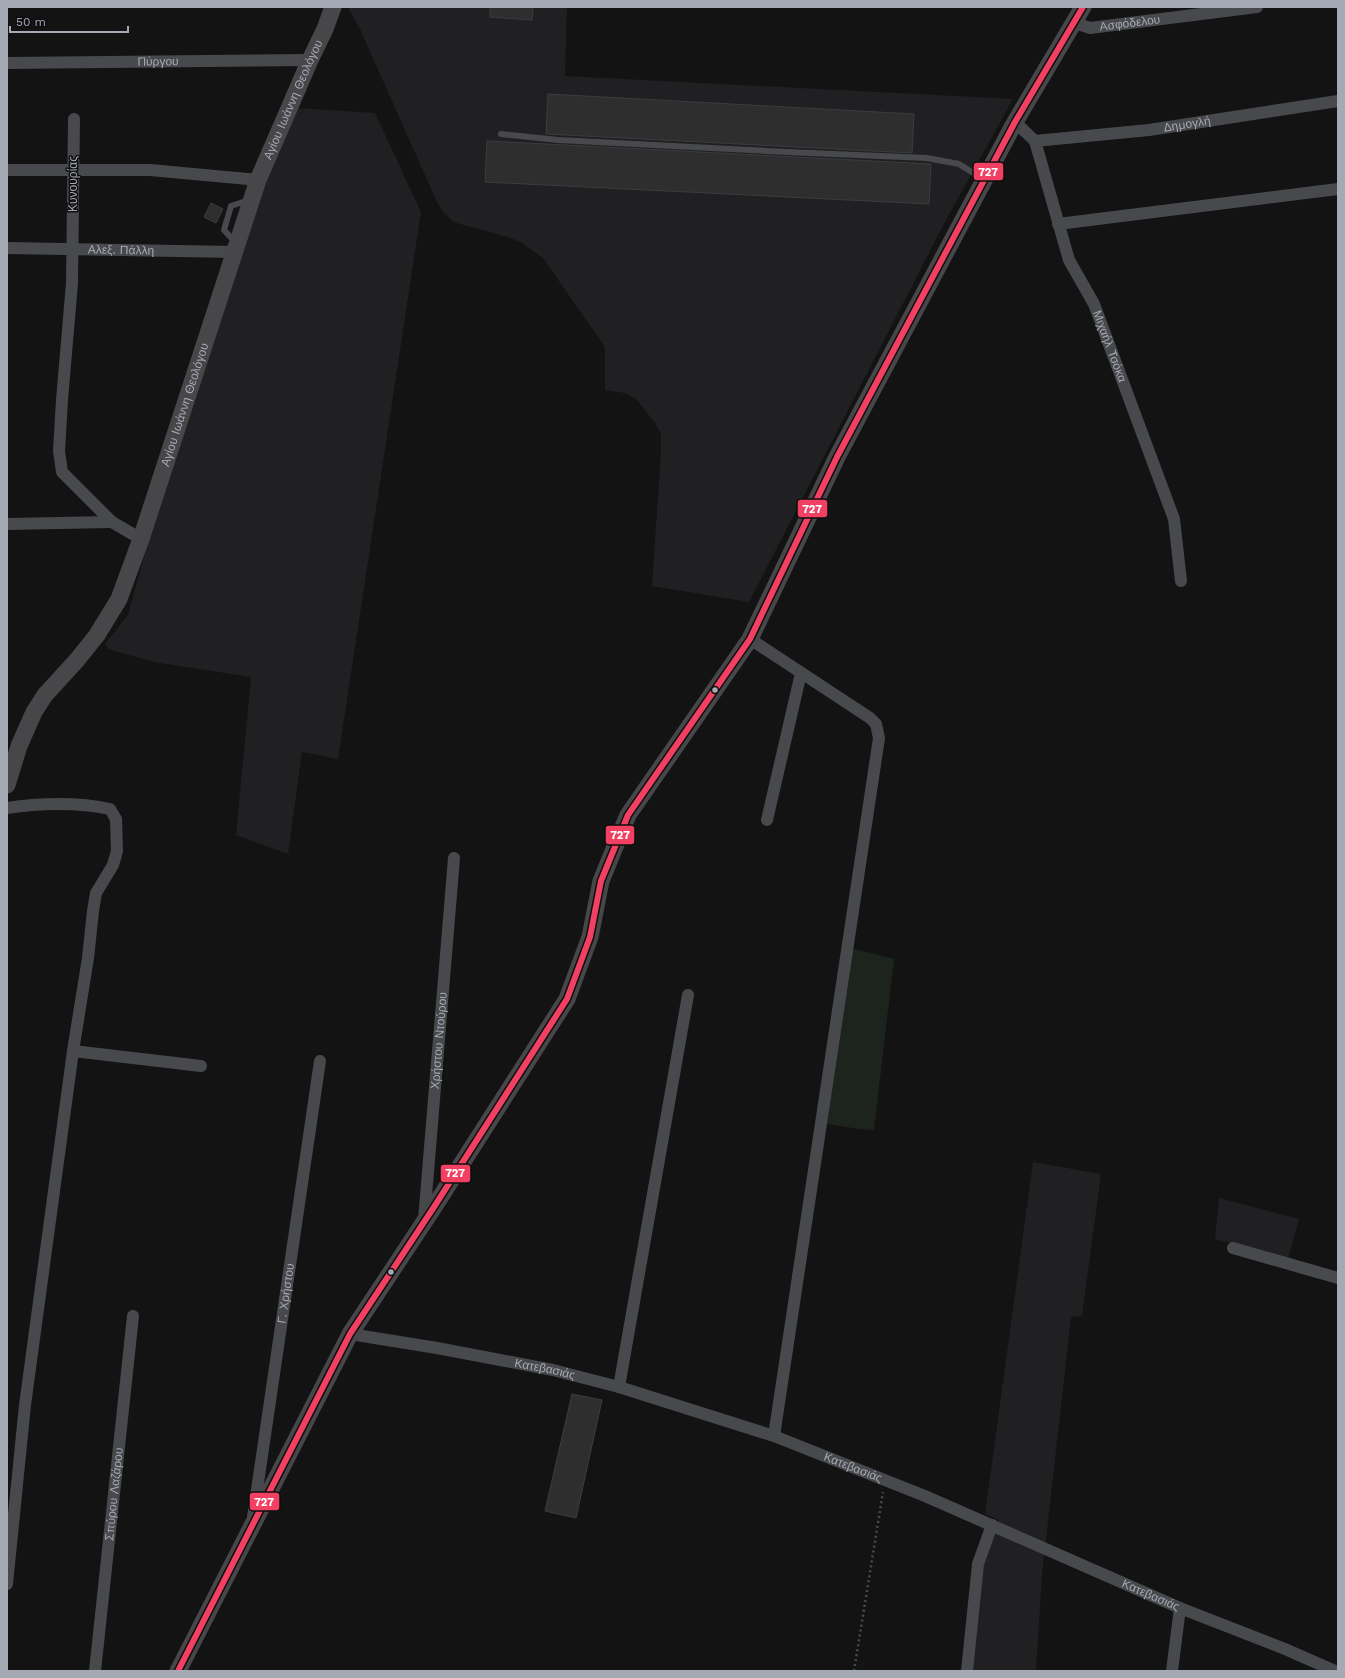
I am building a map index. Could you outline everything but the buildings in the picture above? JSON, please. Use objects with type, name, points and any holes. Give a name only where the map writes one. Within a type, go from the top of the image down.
[{"type":"street","name":"Αγίου Ιωάννη Θεολόγου","points":[[7,785],[19,746],[34,712],[45,695],[77,660],[109,617],[118,599],[141,539],[237,249],[258,180],[325,29],[333,7]]},
{"type":"street","points":[[178,1671],[350,1334],[424,1222],[567,999],[590,937],[601,880],[628,815],[750,639],[837,457],[1015,122],[1075,23],[1083,7]]},
{"type":"street","name":"Ασφόδελου","points":[[1075,23],[1090,28],[1257,7]]},
{"type":"street","name":"Πύργου","points":[[7,63],[310,60]]},
{"type":"street","name":"Δημογλή","points":[[1035,141],[1149,130],[1338,102]]},
{"type":"street","name":"Κυνουρίας","points":[[74,119],[72,283],[59,451],[62,472],[112,522],[141,539]]},
{"type":"street","points":[[1015,122],[1035,141]]},
{"type":"street","name":"Μιχαήλ Τσόκα","points":[[1035,141],[1069,260],[1094,304],[1174,519],[1181,581]]},
{"type":"street","points":[[7,170],[150,170],[258,180]]},
{"type":"street","points":[[1058,224],[1338,189]]},
{"type":"street","name":"Αλεξ. Πάλλη","points":[[7,248],[237,249]]},
{"type":"street","points":[[7,524],[112,522]]},
{"type":"street","points":[[750,639],[870,718],[876,724],[879,738],[774,1436]]},
{"type":"street","points":[[767,820],[801,673]]},
{"type":"street","points":[[7,808],[49,804],[96,806],[110,809],[116,819],[117,851],[110,870],[96,893],[93,911],[88,958],[73,1051],[25,1404],[7,1584]]},
{"type":"street","name":"Χρήστου Ντούρου","points":[[424,1222],[454,858]]},
{"type":"street","points":[[619,1387],[688,995]]},
{"type":"street","points":[[73,1051],[201,1066]]},
{"type":"street","name":"Γ. Χρήστου","points":[[252,1526],[320,1061]]},
{"type":"street","points":[[1233,1248],[1338,1278]]},
{"type":"street","name":"Σπύρου Λαζάρου","points":[[95,1671],[133,1316]]},
{"type":"street","name":"Κατεβασιάς","points":[[350,1334],[437,1348],[554,1370],[619,1387],[774,1436],[885,1480],[992,1525],[1180,1608],[1285,1649],[1335,1671]]},
{"type":"street","points":[[967,1671],[978,1564],[992,1525]]},
{"type":"street","points":[[1172,1671],[1180,1608]]},
{"type":"lane","points":[[501,134],[558,140],[927,158],[959,164],[984,180]]},
{"type":"path","points":[[854,1671],[885,1480]]},
{"type":"shaded area","points":[[348,7],[567,7],[565,76],[1013,99],[946,220],[749,602],[652,586],[661,434],[655,423],[637,400],[625,393],[605,390],[605,347],[543,258],[520,242],[511,238],[453,222],[443,212],[437,202],[360,29]]},
{"type":"shaded area","points":[[294,108],[375,113],[421,212],[338,759],[302,752],[288,854],[236,835],[251,677],[154,662],[108,649],[105,644],[128,615],[160,498],[235,266]]},
{"type":"shaded area","points":[[851,948],[894,959],[874,1130],[827,1124]]},
{"type":"shaded area","points":[[1033,1162],[1101,1174],[1082,1316],[1071,1317],[1042,1575],[1036,1671],[965,1671],[981,1564],[999,1520],[985,1514]]},
{"type":"shaded area","points":[[1219,1198],[1299,1219],[1288,1259],[1215,1239]]},
{"type":"transit line","name":"727","points":[[178,1671],[350,1334],[434,1207],[567,999],[590,937],[601,881],[628,815],[750,639],[837,457],[1015,122],[1083,7]]}]
